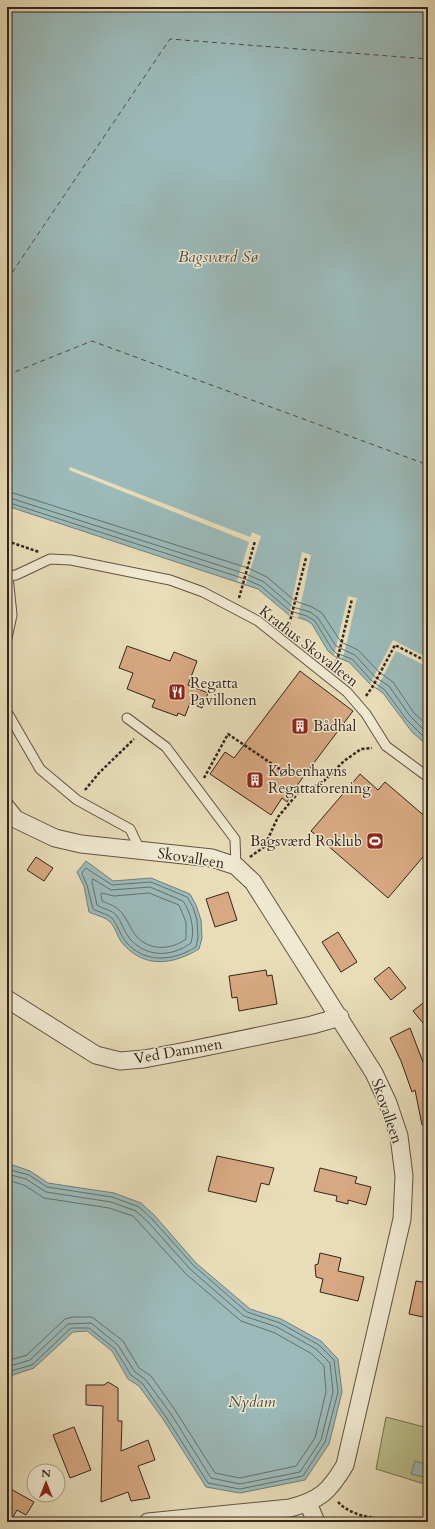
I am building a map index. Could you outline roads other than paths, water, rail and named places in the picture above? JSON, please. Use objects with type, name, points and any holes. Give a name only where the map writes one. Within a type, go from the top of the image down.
[{"type":"street","name":"Skovalleen","points":[[7,815],[25,825],[55,838],[81,844],[212,858],[236,866],[253,882],[374,1072],[388,1103],[399,1136],[404,1176],[402,1219],[345,1465],[327,1491],[308,1503],[290,1508],[148,1522]]},
{"type":"street","name":"Ved Dammen","points":[[7,999],[96,1055],[120,1061],[144,1059],[186,1051],[312,1025],[340,1017]]},
{"type":"street","points":[[308,1503],[316,1522]]},
{"type":"lane","name":"Krathus Skovalleen","points":[[7,576],[16,575],[50,559],[71,560],[170,580],[203,592],[258,621],[329,678],[359,705],[386,746],[428,777]]},
{"type":"lane","points":[[7,576],[12,615],[7,638]]},
{"type":"lane","points":[[7,712],[40,769],[77,800],[130,828],[140,850]]},
{"type":"lane","points":[[127,718],[166,747],[235,840],[236,866]]},
{"type":"lane","points":[[7,802],[25,825]]},
{"type":"water","name":"Bagsværd Sø","points":[[7,7],[428,7],[428,746],[412,732],[383,693],[370,684],[349,662],[334,656],[328,651],[312,624],[306,620],[289,615],[258,589],[7,506]]},
{"type":"water","points":[[86,861],[113,881],[151,878],[190,894],[196,905],[201,920],[202,938],[199,949],[180,958],[160,962],[141,958],[133,953],[124,945],[109,921],[89,912],[84,886],[77,872]]},
{"type":"water","name":"Nydam","points":[[7,1163],[30,1171],[48,1183],[114,1193],[141,1203],[155,1216],[196,1263],[250,1309],[281,1319],[321,1341],[338,1359],[342,1392],[329,1444],[305,1480],[240,1493],[206,1487],[163,1419],[139,1386],[128,1379],[112,1351],[87,1331],[73,1332],[34,1368],[7,1377]]},
{"type":"water","points":[[415,1461],[428,1465],[428,1478],[411,1474]]},
{"type":"place","name":"Regatta Pavillonen","points":[[177,692]]},
{"type":"place","name":"Bådhal","points":[[300,726]]},
{"type":"place","name":"Københavns Regattaforening","points":[[255,780]]},
{"type":"place","name":"Bagsværd Roklub","points":[[375,841]]}]
